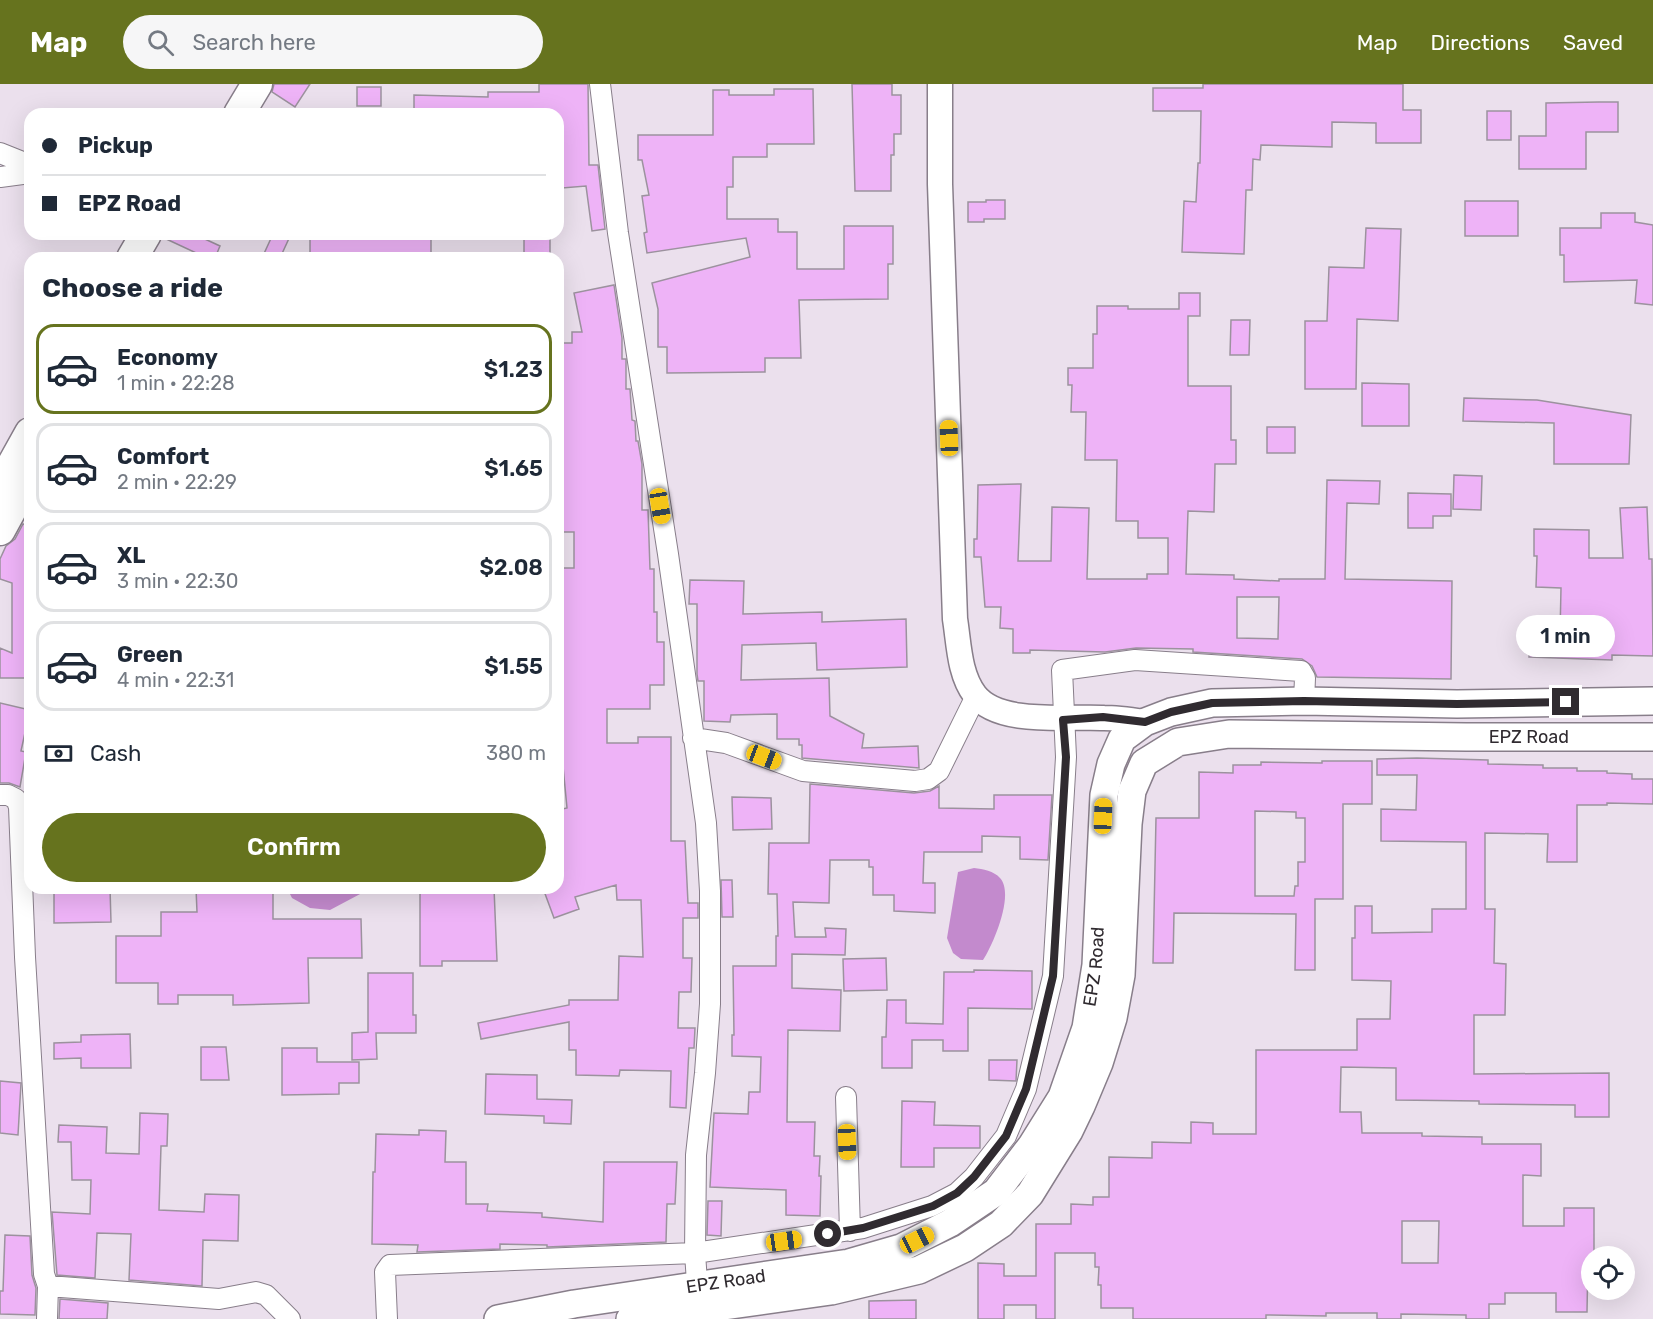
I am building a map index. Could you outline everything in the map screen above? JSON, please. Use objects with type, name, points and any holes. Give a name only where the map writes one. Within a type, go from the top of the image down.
[{"type":"main road","points":[[222,108],[236,84]]},
{"type":"main road","points":[[243,108],[257,84]]},
{"type":"main road","points":[[0,530],[10,474],[24,446]]},
{"type":"main road","name":"EPZ Road","points":[[630,1319],[698,1297],[849,1263],[901,1248],[950,1223],[996,1192],[1032,1145],[1062,1097],[1086,1028],[1096,965],[1104,795],[1111,764],[1122,740],[1145,722],[1171,712],[1212,703],[1304,701],[1457,704],[1653,701]]},
{"type":"main road","name":"EPZ Road","points":[[498,1319],[574,1304],[831,1291],[919,1270],[965,1248],[1001,1224],[1030,1194],[1069,1131],[1099,1063],[1113,1018],[1121,964],[1128,824],[1132,791],[1144,763],[1178,742],[1228,734],[1653,737]]},
{"type":"street","points":[[600,84],[620,244],[668,554],[706,823],[710,891],[710,1004],[696,1155],[695,1253],[698,1297]]},
{"type":"street","points":[[940,84],[940,184],[955,619],[963,669],[976,696],[1000,712],[1063,720],[1103,717],[1145,722]]},
{"type":"street","points":[[0,153],[24,163]]},
{"type":"street","points":[[0,177],[24,174]]},
{"type":"street","points":[[387,1319],[385,1272],[390,1266],[695,1253],[850,1231],[933,1206],[957,1193],[974,1177],[1006,1136],[1026,1089],[1053,976],[1066,757],[1061,672],[1063,668],[1135,660],[1301,670],[1305,678],[1304,701]]},
{"type":"street","points":[[693,738],[726,742],[803,771],[915,781],[928,779],[939,771],[976,696]]},
{"type":"street","points":[[0,795],[8,795],[16,799],[20,807],[24,957],[44,1274],[48,1286],[47,1319]]},
{"type":"street","points":[[846,1097],[850,1231]]},
{"type":"street","points":[[48,1286],[219,1299],[256,1292],[266,1295],[290,1319]]},
{"type":"shaded area","points":[[974,868],[998,876],[1004,886],[1005,895],[997,932],[983,960],[961,959],[953,953],[947,938],[958,872]]},
{"type":"shaded area","points":[[290,894],[360,894],[330,910],[310,908],[292,898]]},
{"type":"building","points":[[274,84],[310,84],[295,107],[272,92]]},
{"type":"building","points":[[539,84],[588,84],[589,165],[598,165],[605,229],[592,231],[586,186],[564,188],[564,108],[414,108],[414,95],[488,97],[488,92],[539,92]]},
{"type":"building","points":[[852,84],[892,84],[892,95],[901,95],[901,134],[894,134],[894,155],[891,155],[891,191],[855,191]]},
{"type":"building","points":[[1203,84],[1403,84],[1403,110],[1421,110],[1421,143],[1376,143],[1376,123],[1332,122],[1332,147],[1261,145],[1260,160],[1253,159],[1252,190],[1246,190],[1244,254],[1182,252],[1184,201],[1196,202],[1198,163],[1200,163],[1201,111],[1153,111],[1153,88],[1203,88]]},
{"type":"building","points":[[357,87],[381,87],[381,106],[357,106]]},
{"type":"building","points":[[774,89],[813,89],[814,144],[767,144],[767,157],[733,157],[733,187],[727,187],[727,219],[778,219],[778,232],[797,232],[797,269],[844,269],[844,226],[893,226],[893,264],[888,264],[888,299],[799,300],[801,358],[765,358],[765,372],[667,373],[667,347],[658,347],[658,309],[652,283],[750,257],[746,238],[647,253],[644,233],[647,232],[642,196],[649,195],[642,160],[638,160],[638,135],[713,135],[713,90],[729,90],[729,95],[774,95]]},
{"type":"building","points":[[1618,102],[1618,132],[1586,132],[1586,169],[1519,169],[1519,136],[1546,136],[1546,103]]},
{"type":"building","points":[[1487,111],[1511,111],[1511,140],[1487,140]]},
{"type":"building","points":[[986,200],[1005,200],[1005,219],[968,222],[968,202],[986,202]]},
{"type":"building","points":[[1465,201],[1518,201],[1518,236],[1465,236]]},
{"type":"building","points":[[1601,213],[1635,213],[1635,222],[1653,225],[1653,305],[1635,303],[1637,280],[1564,282],[1564,255],[1560,255],[1560,228],[1601,228]]},
{"type":"building","points":[[1366,228],[1401,229],[1398,321],[1357,319],[1356,389],[1305,389],[1305,321],[1327,321],[1329,267],[1364,268]]},
{"type":"building","points":[[168,240],[207,240],[220,246],[218,252],[194,252]]},
{"type":"building","points":[[270,240],[288,240],[283,252],[265,252]]},
{"type":"building","points":[[310,240],[431,240],[431,252],[310,252]]},
{"type":"building","points":[[524,240],[550,240],[550,252],[524,252]]},
{"type":"building","points":[[614,285],[622,338],[622,359],[626,359],[626,389],[630,389],[632,420],[635,421],[636,441],[638,441],[642,464],[642,510],[648,510],[650,569],[654,569],[654,612],[657,612],[657,642],[664,642],[664,685],[650,685],[650,709],[607,709],[607,743],[638,743],[638,737],[671,737],[671,841],[685,841],[688,903],[698,903],[698,918],[683,918],[683,958],[692,958],[691,992],[679,992],[678,1028],[695,1028],[694,1048],[689,1048],[686,1108],[670,1107],[671,1071],[620,1070],[619,1076],[576,1075],[576,1050],[569,1050],[569,1022],[481,1039],[478,1023],[569,1005],[569,1000],[618,1000],[619,956],[643,957],[641,900],[617,900],[616,885],[575,897],[579,909],[554,918],[545,894],[564,894],[564,809],[567,808],[564,777],[564,568],[574,568],[574,532],[564,532],[564,343],[572,343],[572,332],[582,332],[574,293]]},
{"type":"building","points":[[1179,293],[1200,293],[1200,316],[1188,316],[1188,386],[1231,386],[1231,440],[1236,440],[1236,464],[1215,464],[1214,512],[1188,511],[1186,574],[1234,575],[1234,579],[1279,581],[1279,579],[1325,579],[1327,480],[1380,481],[1379,504],[1347,503],[1345,579],[1452,581],[1451,679],[1317,677],[1312,666],[1302,659],[1193,652],[1193,649],[1136,648],[1105,652],[1030,650],[1030,653],[1013,653],[1013,629],[1000,628],[1001,607],[985,607],[981,557],[974,557],[974,539],[977,539],[978,485],[1021,484],[1018,561],[1051,561],[1052,507],[1089,508],[1087,579],[1147,579],[1147,574],[1168,574],[1168,538],[1138,538],[1138,521],[1116,521],[1117,460],[1085,460],[1086,412],[1071,412],[1072,385],[1068,385],[1068,368],[1093,368],[1093,334],[1097,334],[1097,306],[1128,306],[1128,309],[1179,309]],"holes":[[[1237,597],[1279,597],[1278,639],[1237,638]]]},
{"type":"building","points":[[1231,320],[1250,320],[1249,355],[1230,355]]},
{"type":"building","points":[[1362,383],[1409,384],[1409,426],[1362,426]]},
{"type":"building","points":[[1464,398],[1537,400],[1631,415],[1629,464],[1554,464],[1554,423],[1463,421]]},
{"type":"building","points":[[1267,427],[1295,427],[1295,453],[1267,453]]},
{"type":"building","points":[[1454,475],[1482,476],[1481,510],[1453,509]]},
{"type":"building","points":[[1408,493],[1451,494],[1451,516],[1433,516],[1433,528],[1408,528]]},
{"type":"building","points":[[1647,507],[1649,559],[1652,559],[1653,656],[1612,655],[1612,660],[1529,657],[1530,633],[1560,634],[1561,588],[1536,587],[1537,556],[1534,556],[1534,529],[1589,530],[1589,558],[1623,558],[1620,508]]},
{"type":"building","points":[[24,524],[24,678],[0,678],[0,648],[12,653],[12,583],[0,579],[0,559],[6,546],[15,539]]},
{"type":"building","points":[[690,580],[744,581],[743,614],[822,612],[822,622],[906,619],[907,667],[817,670],[816,643],[742,645],[741,680],[829,678],[830,716],[864,734],[862,748],[918,746],[919,768],[802,758],[802,745],[799,745],[799,739],[777,739],[777,714],[731,715],[730,722],[704,721],[704,681],[698,681],[697,674],[697,604],[689,604]]},
{"type":"building","points":[[0,703],[24,709],[24,737],[21,751],[24,752],[24,764],[20,787],[0,783]]},
{"type":"building","points":[[1417,758],[1488,760],[1488,764],[1577,768],[1577,771],[1632,774],[1632,779],[1653,779],[1653,804],[1577,805],[1577,862],[1547,862],[1548,834],[1485,833],[1485,909],[1495,909],[1494,963],[1506,964],[1505,1015],[1474,1015],[1474,1074],[1609,1073],[1609,1117],[1575,1117],[1575,1105],[1396,1100],[1396,1068],[1341,1067],[1340,1112],[1361,1112],[1362,1133],[1422,1133],[1422,1136],[1482,1137],[1482,1144],[1541,1144],[1541,1176],[1523,1175],[1523,1226],[1564,1226],[1564,1208],[1594,1208],[1594,1246],[1581,1246],[1581,1300],[1587,1300],[1587,1312],[1556,1312],[1556,1293],[1505,1293],[1505,1304],[1489,1304],[1489,1319],[1466,1319],[1466,1315],[1401,1314],[1401,1319],[1377,1319],[1377,1313],[1326,1313],[1326,1316],[1266,1315],[1266,1319],[1133,1319],[1133,1308],[1101,1308],[1101,1285],[1098,1285],[1099,1267],[1095,1267],[1095,1253],[1055,1253],[1055,1319],[1036,1319],[1036,1305],[1004,1305],[1004,1319],[978,1319],[978,1263],[1004,1264],[1004,1276],[1036,1276],[1036,1224],[1071,1224],[1071,1204],[1093,1205],[1093,1197],[1109,1197],[1109,1157],[1152,1158],[1152,1142],[1191,1143],[1191,1122],[1213,1123],[1213,1134],[1256,1134],[1256,1050],[1357,1050],[1357,1019],[1390,1019],[1391,981],[1352,980],[1355,906],[1372,906],[1372,933],[1432,932],[1432,909],[1466,909],[1466,842],[1381,841],[1381,809],[1416,810],[1417,775],[1377,775],[1377,759]],"holes":[[[1402,1221],[1439,1221],[1438,1263],[1402,1263]]]},
{"type":"building","points":[[1322,761],[1372,761],[1372,804],[1343,804],[1343,899],[1315,899],[1315,970],[1295,970],[1296,914],[1174,913],[1173,963],[1153,963],[1156,818],[1199,818],[1199,772],[1233,773],[1233,765],[1261,765],[1261,762],[1322,763]],"holes":[[[1255,811],[1296,812],[1296,818],[1305,818],[1305,862],[1298,862],[1298,886],[1295,886],[1294,896],[1255,896]]]},
{"type":"building","points":[[810,784],[914,793],[930,791],[939,786],[939,808],[994,809],[994,795],[1052,795],[1048,860],[1020,859],[1020,837],[982,836],[982,852],[924,852],[923,883],[935,883],[935,913],[894,911],[894,895],[873,895],[873,867],[869,867],[869,860],[830,860],[829,903],[793,902],[795,937],[826,937],[825,928],[846,929],[845,955],[792,954],[792,988],[841,990],[840,1031],[788,1030],[787,1122],[815,1122],[814,1156],[820,1156],[820,1216],[786,1215],[786,1190],[710,1187],[714,1113],[748,1114],[749,1092],[760,1092],[761,1057],[732,1056],[733,966],[776,966],[777,894],[768,894],[769,843],[809,843]]},
{"type":"building","points":[[732,797],[771,798],[772,829],[733,830]]},
{"type":"building","points":[[721,880],[732,880],[733,917],[722,917]]},
{"type":"building","points":[[54,894],[110,894],[111,922],[54,923]]},
{"type":"building","points":[[196,894],[273,894],[273,919],[361,919],[362,958],[308,958],[309,1003],[233,1005],[233,995],[178,995],[178,1004],[158,1004],[158,983],[116,983],[116,936],[161,936],[161,912],[197,912]]},
{"type":"building","points":[[420,894],[494,894],[497,961],[442,961],[442,966],[420,966]]},
{"type":"building","points":[[886,958],[887,990],[844,991],[843,959]]},
{"type":"building","points":[[974,970],[1032,971],[1032,1009],[968,1008],[968,1051],[943,1051],[943,1040],[912,1040],[912,1068],[882,1068],[882,1037],[886,1037],[887,1000],[906,1000],[906,1023],[943,1024],[944,972],[974,972]]},
{"type":"building","points":[[368,973],[413,973],[413,1015],[416,1015],[416,1033],[376,1033],[377,1059],[352,1060],[352,1033],[368,1032]]},
{"type":"building","points":[[130,1034],[131,1068],[81,1068],[81,1058],[54,1059],[54,1043],[81,1042],[81,1035]]},
{"type":"building","points":[[201,1047],[226,1047],[229,1080],[201,1080]]},
{"type":"building","points":[[282,1048],[317,1048],[317,1062],[359,1062],[359,1083],[339,1083],[339,1094],[282,1095]]},
{"type":"building","points":[[989,1060],[1017,1060],[1016,1081],[989,1080]]},
{"type":"building","points":[[486,1074],[537,1075],[537,1099],[572,1100],[571,1124],[544,1123],[544,1116],[485,1114]]},
{"type":"building","points":[[0,1081],[21,1083],[18,1135],[0,1133]]},
{"type":"building","points":[[902,1101],[935,1102],[934,1125],[980,1126],[980,1148],[934,1148],[934,1167],[901,1167]]},
{"type":"building","points":[[140,1113],[168,1114],[167,1146],[161,1146],[159,1210],[204,1212],[205,1194],[239,1195],[238,1241],[203,1240],[202,1286],[129,1280],[131,1234],[97,1233],[95,1278],[57,1275],[52,1212],[90,1214],[91,1180],[72,1180],[71,1142],[58,1142],[59,1125],[107,1127],[106,1153],[139,1154]]},
{"type":"building","points":[[419,1130],[446,1131],[445,1162],[466,1162],[466,1204],[488,1204],[487,1211],[542,1213],[542,1217],[603,1222],[604,1162],[677,1162],[675,1204],[667,1204],[666,1242],[547,1247],[547,1245],[500,1244],[500,1249],[417,1252],[418,1245],[372,1244],[376,1134],[419,1135]]},
{"type":"building","points":[[708,1201],[722,1201],[721,1236],[707,1235]]},
{"type":"building","points":[[5,1235],[30,1236],[32,1275],[36,1288],[35,1315],[0,1314]]},
{"type":"building","points":[[60,1299],[108,1303],[107,1319],[59,1319]]},
{"type":"building","points":[[916,1300],[916,1319],[869,1319],[869,1301]]},
{"type":"route","points":[[828,1234],[863,1228],[933,1206],[957,1193],[974,1177],[1006,1136],[1026,1089],[1053,976],[1066,757],[1063,720],[1103,717],[1145,722],[1171,712],[1212,703],[1566,702]]}]
